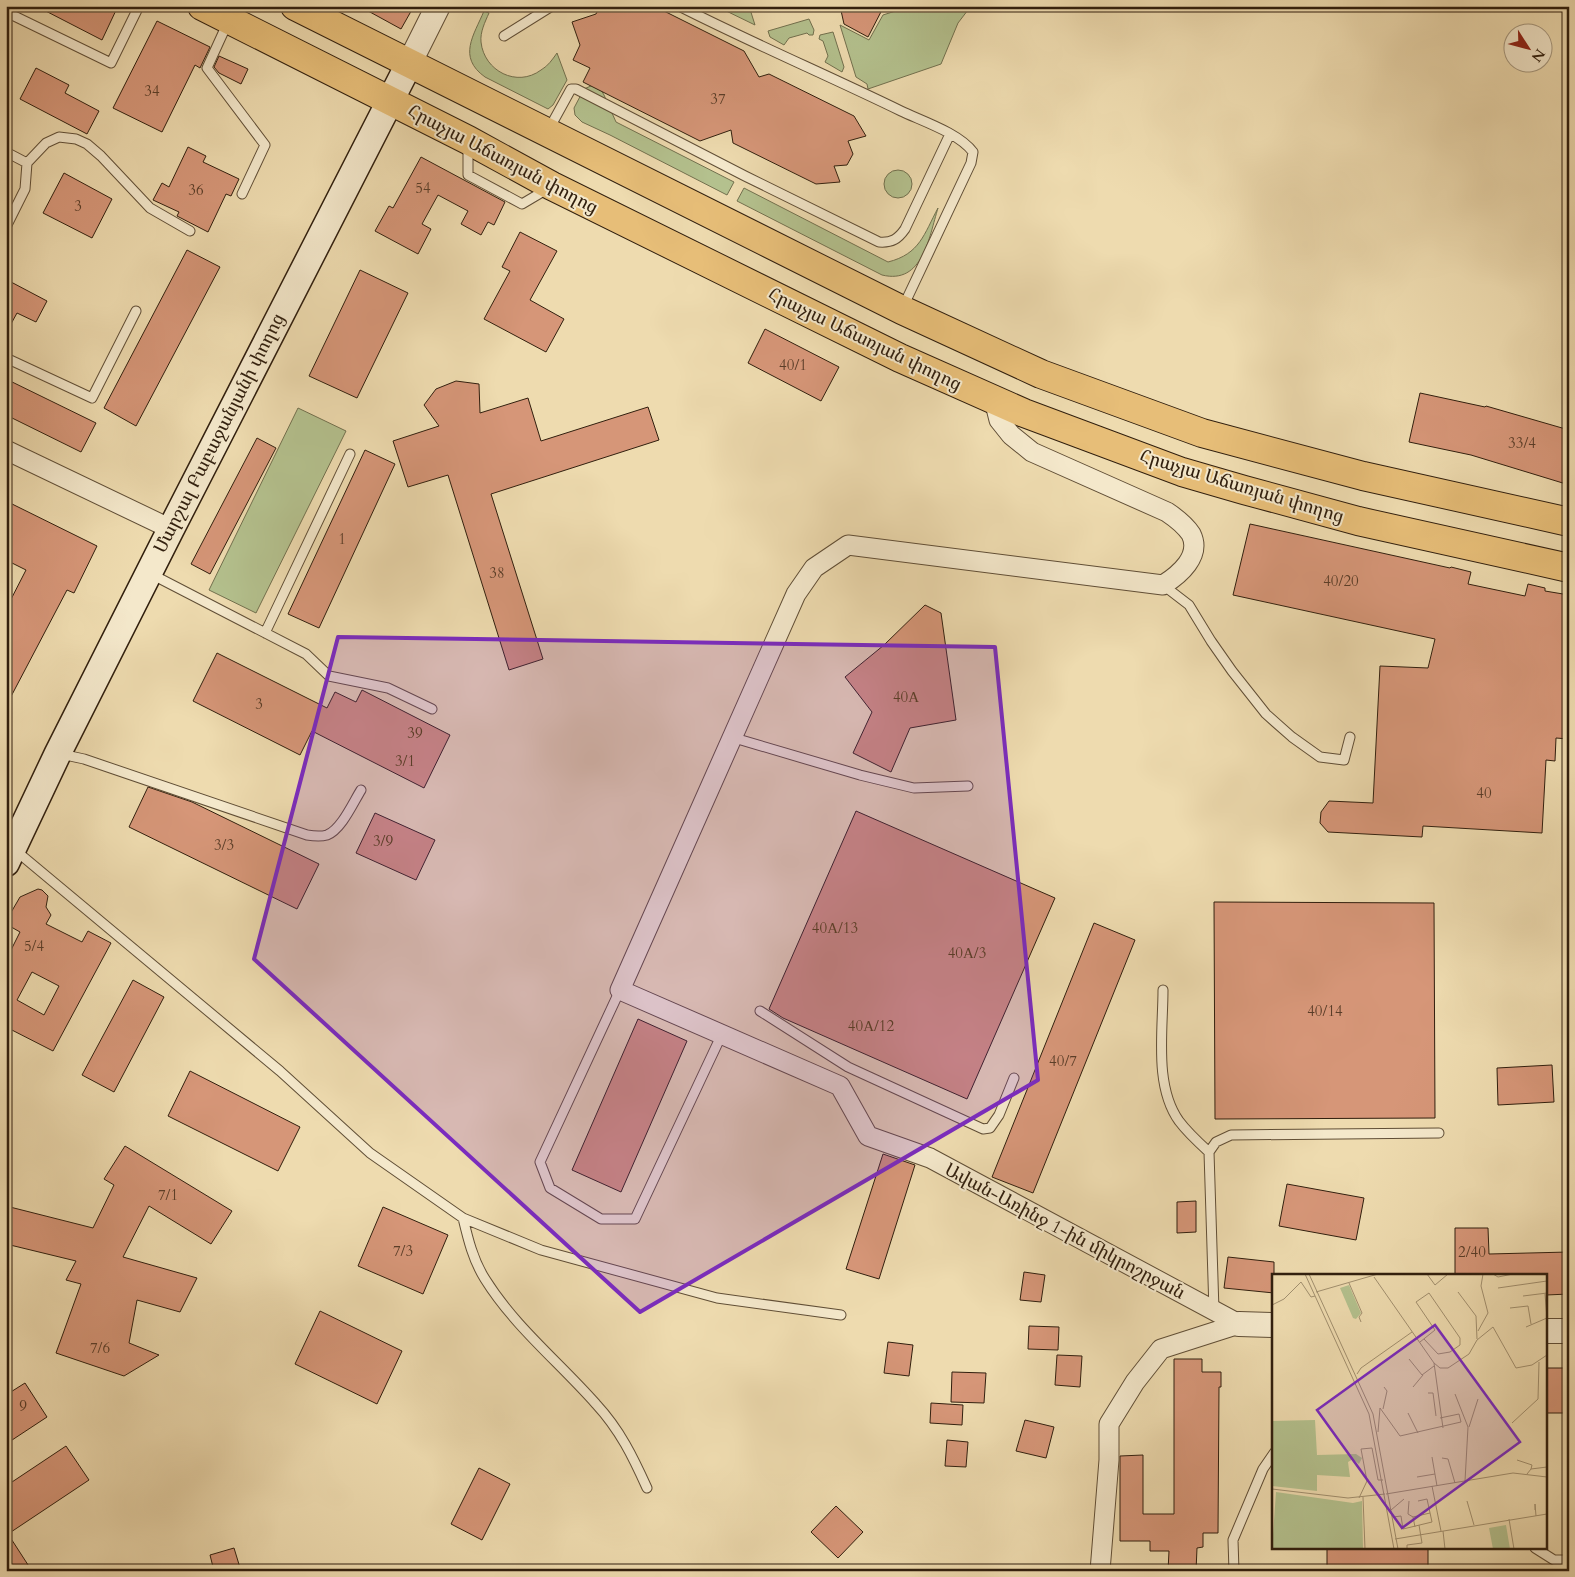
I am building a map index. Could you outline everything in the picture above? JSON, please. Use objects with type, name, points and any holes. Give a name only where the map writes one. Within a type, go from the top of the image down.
[{"type":"highway","name":"Հրաչյա Աճառյան փողոց","points":[[202,6],[468,140],[552,186],[900,358],[1024,413],[1163,465],[1217,482],[1358,521],[1569,568]]},
{"type":"highway","points":[[295,6],[902,310],[1041,374],[1202,433],[1363,476],[1569,522]]},
{"type":"main road","name":"Մարշալ Բաբաջանյանի փողոց","points":[[10,856],[58,753],[409,64]]},
{"type":"street","name":"Մարշալ Բաբաջանյանի փողոց","points":[[409,64],[438,6]]},
{"type":"street","points":[[844,1076],[722,1034],[620,990],[796,594],[814,568],[848,545],[1163,585],[1179,575],[1188,563],[1194,548],[1191,535],[1184,525],[1167,512],[1032,452],[1012,435],[999,420],[994,400]]},
{"type":"street","points":[[6,450],[171,529]]},
{"type":"street","name":"Ավան-Առինջ 1-ին միկրոշրջան","points":[[844,1076],[868,1136],[930,1158],[1239,1324]]},
{"type":"street","points":[[1100,1571],[1109,1460],[1109,1424],[1135,1382],[1161,1349],[1239,1324],[1272,1325]]},
{"type":"street","points":[[1548,1331],[1569,1331]]},
{"type":"lane","points":[[6,12],[111,63],[139,6]]},
{"type":"lane","points":[[504,36],[552,6]]},
{"type":"lane","points":[[679,6],[762,47],[848,85],[950,134],[967,144],[973,152],[970,163],[902,310]]},
{"type":"lane","points":[[229,20],[207,68],[265,145],[242,194]]},
{"type":"lane","points":[[547,133],[571,89],[576,89],[825,216],[879,242],[888,243],[898,238],[905,229],[950,134]]},
{"type":"lane","points":[[6,227],[25,190],[27,163],[46,143],[59,137],[76,139],[86,144],[101,156],[150,208],[190,231]]},
{"type":"lane","points":[[6,152],[27,163]]},
{"type":"lane","points":[[6,358],[92,398],[136,311]]},
{"type":"lane","points":[[265,633],[350,454]]},
{"type":"lane","points":[[149,573],[306,654],[329,676],[388,688],[432,709]]},
{"type":"lane","points":[[1163,585],[1189,605],[1232,671],[1266,714],[1292,737],[1320,758],[1344,760],[1350,737]]},
{"type":"lane","points":[[731,737],[860,775],[914,788],[968,786]]},
{"type":"lane","points":[[58,753],[84,759],[307,835],[328,835],[337,828],[361,790]]},
{"type":"lane","points":[[10,856],[280,1071],[370,1153],[463,1218],[541,1250],[716,1298],[841,1315]]},
{"type":"lane","points":[[620,990],[540,1162],[550,1188],[600,1219],[636,1219],[722,1034]]},
{"type":"lane","points":[[1163,990],[1162,1080],[1169,1103],[1179,1120],[1209,1152]]},
{"type":"lane","points":[[760,1010],[844,1076],[983,1129],[990,1128],[999,1115],[1014,1078]]},
{"type":"lane","points":[[1214,1311],[1209,1152],[1216,1142],[1231,1135],[1439,1133]]},
{"type":"lane","points":[[463,1218],[470,1248],[484,1278],[520,1326],[597,1405],[626,1442],[647,1488]]},
{"type":"lane","points":[[1234,1571],[1233,1540],[1262,1469],[1272,1456]]},
{"type":"lane","points":[[1538,1550],[1554,1560],[1569,1560]]},
{"type":"highlighted area","points":[[338,637],[995,647],[1038,1080],[640,1312],[254,959]]},
{"type":"green space","points":[[716,6],[749,6],[755,25]]},
{"type":"green space","points":[[911,6],[971,6],[958,23],[941,64],[868,89],[867,84],[856,77],[840,25],[869,40],[883,15]]},
{"type":"green space","points":[[484,11],[489,13],[481,35],[483,52],[488,61],[503,74],[512,77],[532,75],[546,67],[557,53],[567,80],[553,105],[548,109],[485,77],[472,62],[470,46]]},
{"type":"green space","points":[[809,19],[814,30],[813,35],[807,33],[789,38],[784,45],[770,37],[768,31]]},
{"type":"green space","points":[[833,32],[844,67],[842,72],[825,62],[828,56],[823,41],[819,39],[820,35]]},
{"type":"green space","points":[[593,85],[600,88],[616,122],[734,182],[727,195],[582,122],[575,115],[574,108],[584,89]]},
{"type":"green space","points":[[898,170],[908,174],[912,184],[908,194],[898,198],[888,194],[884,184],[888,174]]},
{"type":"green space","points":[[744,188],[888,262],[907,254],[920,242],[938,208],[927,245],[915,266],[907,273],[896,276],[882,275],[737,201]]},
{"type":"green space","points":[[298,408],[346,431],[256,613],[209,590]]},
{"type":"building","points":[[36,6],[118,6],[102,40]]},
{"type":"building","points":[[359,6],[414,6],[401,29]]},
{"type":"building","points":[[600,6],[654,6],[744,51],[759,77],[769,74],[854,116],[866,136],[848,141],[853,154],[847,165],[834,166],[840,182],[816,184],[733,143],[731,130],[700,141],[583,82],[590,68],[573,60],[580,45],[572,22],[596,14]]},
{"type":"building","points":[[840,6],[884,6],[868,37],[844,24]]},
{"type":"building","points":[[157,21],[210,47],[200,68],[195,65],[162,132],[113,108]]},
{"type":"building","points":[[219,56],[248,69],[241,84],[219,73],[214,67]]},
{"type":"building","points":[[36,68],[69,85],[65,93],[99,111],[87,134],[20,99]]},
{"type":"building","points":[[188,147],[206,156],[203,162],[239,179],[231,196],[226,194],[208,232],[177,216],[179,212],[153,200],[162,183],[169,187]]},
{"type":"building","points":[[421,157],[505,202],[494,225],[488,222],[481,235],[461,224],[468,211],[438,195],[422,224],[431,229],[418,254],[375,231],[389,206],[393,208]]},
{"type":"building","points":[[64,173],[112,199],[92,238],[43,213]]},
{"type":"building","points":[[520,232],[557,251],[530,300],[564,319],[546,352],[484,319],[510,271],[502,267]]},
{"type":"building","points":[[187,250],[220,267],[136,426],[104,408]]},
{"type":"building","points":[[360,270],[408,293],[357,398],[309,376]]},
{"type":"building","points":[[11,282],[47,301],[36,322],[17,313],[6,333],[6,292]]},
{"type":"building","points":[[765,329],[839,367],[821,401],[748,363]]},
{"type":"building","points":[[6,379],[96,423],[81,452],[6,415]]},
{"type":"building","points":[[456,381],[479,384],[480,413],[528,398],[541,441],[648,407],[659,440],[491,494],[543,659],[509,670],[448,475],[408,487],[393,441],[439,426],[424,405],[436,389]]},
{"type":"building","points":[[1420,393],[1486,406],[1569,430],[1569,474],[1566,484],[1471,455],[1409,442]]},
{"type":"building","points":[[257,438],[276,448],[210,574],[191,564]]},
{"type":"building","points":[[365,450],[395,464],[319,628],[288,614]]},
{"type":"building","points":[[6,501],[97,546],[74,593],[67,590],[6,706],[6,609],[26,570],[6,560]]},
{"type":"building","points":[[1250,524],[1471,572],[1468,584],[1525,596],[1528,584],[1545,588],[1545,591],[1569,595],[1569,739],[1556,738],[1555,761],[1546,760],[1542,833],[1423,826],[1422,837],[1328,832],[1320,823],[1321,812],[1329,801],[1373,803],[1380,666],[1428,668],[1435,639],[1233,595]]},
{"type":"building","points":[[925,605],[941,613],[956,720],[910,728],[891,772],[853,753],[872,712],[845,677],[884,645]]},
{"type":"building","points":[[217,653],[327,708],[335,692],[356,702],[362,690],[450,735],[424,788],[312,731],[300,755],[193,701]]},
{"type":"building","points":[[148,787],[192,802],[319,864],[297,909],[129,827]]},
{"type":"building","points":[[856,811],[1055,898],[967,1099],[783,1018],[769,1009]]},
{"type":"building","points":[[375,813],[435,840],[416,880],[356,853]]},
{"type":"building","points":[[38,889],[42,890],[48,896],[46,907],[51,915],[46,924],[82,942],[88,931],[111,943],[53,1051],[6,1027],[6,960],[20,932],[6,924],[6,921],[20,897]],"holes":[[[32,972],[59,986],[44,1015],[17,1000]]]},
{"type":"building","points":[[1214,902],[1434,903],[1435,1118],[1215,1119]]},
{"type":"building","points":[[1094,923],[1135,940],[1033,1193],[992,1177]]},
{"type":"building","points":[[133,980],[164,997],[114,1092],[82,1075]]},
{"type":"building","points":[[638,1019],[687,1041],[621,1192],[572,1170]]},
{"type":"building","points":[[1552,1065],[1554,1102],[1498,1105],[1497,1068]]},
{"type":"building","points":[[190,1071],[300,1127],[278,1171],[168,1116]]},
{"type":"building","points":[[125,1146],[232,1211],[211,1244],[149,1206],[123,1257],[197,1278],[180,1312],[137,1300],[129,1343],[159,1355],[124,1376],[56,1353],[81,1284],[66,1280],[76,1261],[6,1244],[6,1206],[93,1228],[114,1185],[104,1179]]},
{"type":"building","points":[[883,1154],[915,1165],[879,1279],[846,1269]]},
{"type":"building","points":[[1287,1184],[1364,1198],[1356,1240],[1279,1226]]},
{"type":"building","points":[[1196,1201],[1196,1232],[1177,1233],[1177,1202]]},
{"type":"building","points":[[383,1207],[448,1235],[423,1294],[358,1266]]},
{"type":"building","points":[[1455,1228],[1488,1228],[1489,1254],[1569,1252],[1569,1294],[1548,1295],[1548,1274],[1455,1274]]},
{"type":"building","points":[[1228,1257],[1274,1262],[1272,1293],[1224,1288]]},
{"type":"building","points":[[1024,1272],[1045,1275],[1041,1302],[1020,1300]]},
{"type":"building","points":[[320,1311],[402,1351],[377,1404],[295,1364]]},
{"type":"building","points":[[1029,1326],[1059,1327],[1058,1350],[1028,1349]]},
{"type":"building","points":[[888,1342],[913,1345],[909,1376],[884,1373]]},
{"type":"building","points":[[1057,1355],[1082,1356],[1080,1387],[1055,1385]]},
{"type":"building","points":[[1174,1359],[1202,1359],[1202,1372],[1221,1372],[1221,1387],[1219,1387],[1218,1533],[1203,1533],[1203,1547],[1197,1548],[1196,1571],[1168,1571],[1169,1551],[1150,1551],[1150,1541],[1120,1541],[1120,1456],[1143,1455],[1143,1514],[1174,1514]]},
{"type":"building","points":[[1548,1368],[1569,1368],[1569,1413],[1548,1413]]},
{"type":"building","points":[[952,1372],[986,1373],[984,1403],[951,1402]]},
{"type":"building","points":[[25,1383],[47,1417],[6,1444],[6,1395]]},
{"type":"building","points":[[931,1403],[963,1405],[962,1425],[930,1423]]},
{"type":"building","points":[[1025,1420],[1054,1427],[1046,1458],[1016,1451]]},
{"type":"building","points":[[947,1440],[968,1442],[966,1467],[945,1466]]},
{"type":"building","points":[[66,1446],[89,1480],[8,1534],[32,1571],[6,1571],[6,1486]]},
{"type":"building","points":[[479,1468],[510,1484],[482,1540],[451,1524]]},
{"type":"building","points":[[836,1506],[863,1532],[838,1558],[811,1532]]},
{"type":"building","points":[[234,1548],[241,1571],[214,1571],[210,1555]]},
{"type":"building","points":[[1327,1550],[1428,1550],[1428,1571],[1327,1571]]}]
